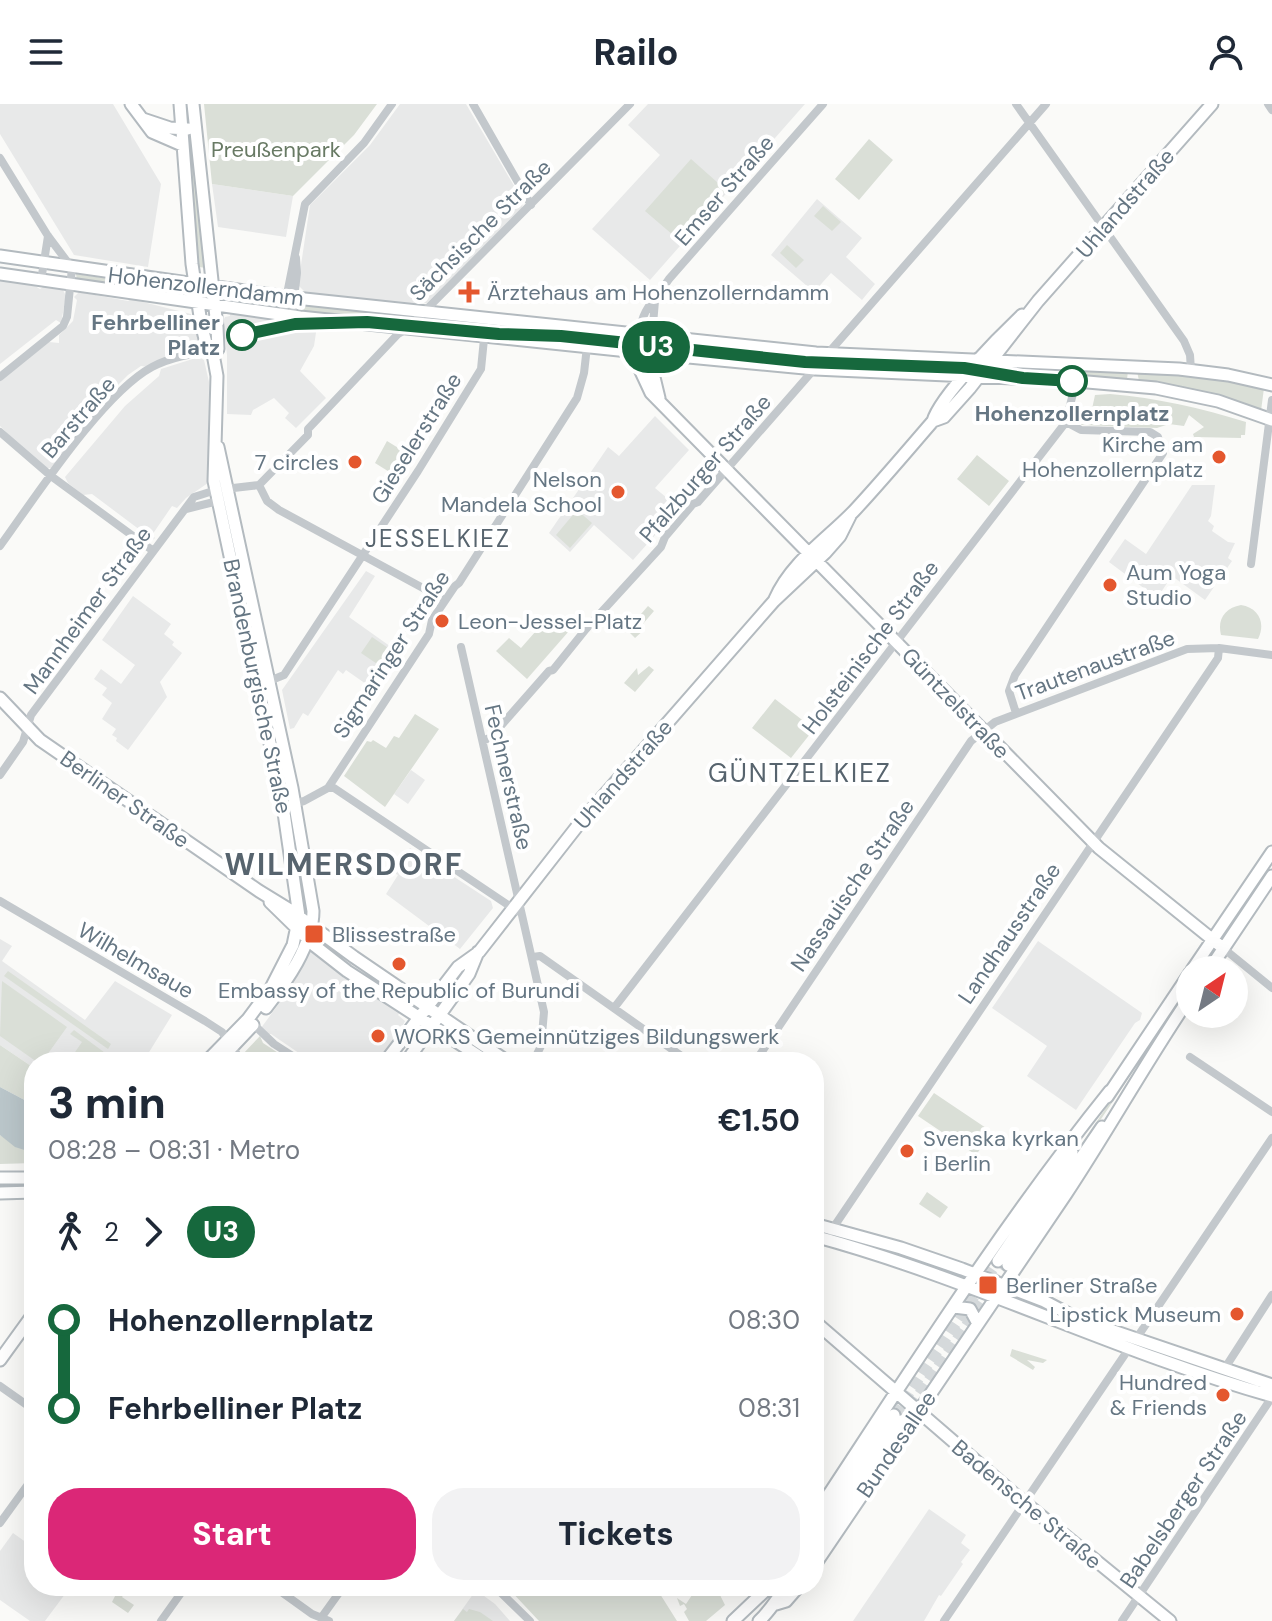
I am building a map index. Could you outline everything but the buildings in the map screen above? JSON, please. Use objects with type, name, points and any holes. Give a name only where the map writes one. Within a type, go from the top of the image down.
[{"type":"main road","points":[[131,104],[152,132],[182,145]]},
{"type":"main road","points":[[180,104],[195,285],[207,347],[213,354],[218,349],[193,104]]},
{"type":"main road","name":"Uhlandstraße","points":[[933,421],[944,417],[981,376],[1038,301],[1212,104]]},
{"type":"main road","points":[[142,119],[181,129],[195,129]]},
{"type":"main road","name":"Hohenzollerndamm","points":[[0,256],[212,288],[828,354],[1191,370],[1272,385]]},
{"type":"main road","name":"Hohenzollerndamm","points":[[0,274],[287,315],[651,353],[815,369],[1076,381],[1177,391],[1218,401],[1270,420]]},
{"type":"main road","name":"Uhlandstraße","points":[[393,1052],[458,967],[479,952],[518,908],[579,824],[774,601],[782,583],[840,536],[851,514],[933,421],[936,410],[1009,327],[1038,301]]},
{"type":"main road","name":"Güntzelstraße","points":[[639,334],[637,363],[651,393],[1093,842],[1223,948]]},
{"type":"main road","points":[[652,336],[652,369],[659,398]]},
{"type":"main road","name":"Brandenburgische Straße","points":[[213,354],[221,494],[312,907],[312,926]]},
{"type":"main road","name":"Brandenburgische Straße","points":[[221,494],[269,681],[289,804],[298,930]]},
{"type":"main road","name":"Berliner Straße","points":[[0,698],[43,743],[493,1052]]},
{"type":"main road","name":"Bundesallee","points":[[1201,956],[1272,852]]},
{"type":"main road","points":[[1218,956],[1272,876]]},
{"type":"main road","name":"Berliner Straße","points":[[259,891],[307,939],[345,970],[472,1052]]},
{"type":"main road","points":[[1234,908],[1245,916]]},
{"type":"main road","points":[[219,1052],[253,1024],[283,985],[312,926]]},
{"type":"main road","points":[[225,1052],[271,988],[290,953],[298,930]]},
{"type":"main road","name":"Uhlandstraße","points":[[413,1052],[469,974],[479,952]]},
{"type":"main road","name":"Bundesallee","points":[[1176,993],[1110,1091],[1003,1263],[1124,1098],[1176,1018]]},
{"type":"main road","name":"Bundesallee","points":[[824,1503],[968,1286],[1080,1128],[1110,1091]]},
{"type":"main road","name":"Bundesallee","points":[[824,1551],[1101,1141],[1124,1098]]},
{"type":"main road","points":[[0,1178],[24,1178]]},
{"type":"main road","points":[[0,1193],[24,1192]]},
{"type":"main road","points":[[824,1230],[995,1296],[1133,1343],[1225,1368],[1272,1385]]},
{"type":"main road","points":[[824,1235],[901,1248],[1004,1285],[1133,1343],[1272,1397]]},
{"type":"main road","points":[[954,1307],[970,1309],[977,1322]]},
{"type":"main road","points":[[0,1360],[24,1327]]},
{"type":"main road","name":"Badensche Straße","points":[[824,1330],[1024,1502],[1170,1621]]},
{"type":"main road","name":"Bundesallee","points":[[824,1520],[898,1418],[824,1534]]},
{"type":"main road","points":[[733,1621],[759,1596]]},
{"type":"main road","points":[[764,1620],[779,1596]]},
{"type":"main road","points":[[776,1604],[790,1596]]},
{"type":"street","points":[[287,315],[305,204],[364,143],[392,104]]},
{"type":"street","points":[[473,104],[531,205]]},
{"type":"street","name":"Sächsische Straße","points":[[259,485],[398,334],[408,328],[630,104]]},
{"type":"street","name":"Emser Straße","points":[[639,334],[643,313],[648,305],[655,301],[669,279],[823,104]]},
{"type":"street","points":[[1016,104],[1184,341],[1190,355],[1191,370]]},
{"type":"street","name":"Pfalzburger Straße","points":[[483,741],[491,737],[553,670],[584,631],[661,547],[676,524],[1046,104]]},
{"type":"street","points":[[1268,104],[1272,110]]},
{"type":"street","points":[[0,158],[48,236],[72,268],[63,326],[0,377]]},
{"type":"street","points":[[41,281],[48,236]]},
{"type":"street","points":[[652,336],[655,301]]},
{"type":"street","name":"Gieselerstraße","points":[[269,681],[284,675],[481,369],[486,319]]},
{"type":"street","name":"Sigmaringer Straße","points":[[328,788],[430,633],[432,620],[508,510],[577,398],[584,373],[589,329]]},
{"type":"street","name":"Barstraße","points":[[0,546],[101,413],[135,379],[164,362],[213,354]]},
{"type":"street","points":[[1016,713],[1009,691],[1015,675],[1163,449],[1158,437],[1150,432],[1081,430],[1066,422],[1076,381]]},
{"type":"street","points":[[1251,564],[1272,400]]},
{"type":"street","name":"Holsteinische Straße","points":[[614,1008],[1066,422]]},
{"type":"street","points":[[0,432],[51,476],[152,550]]},
{"type":"street","points":[[221,494],[259,485],[267,501],[279,510],[445,600]]},
{"type":"street","name":"Mannheimer Straße","points":[[0,775],[23,742],[31,715],[183,510],[194,497],[221,494]]},
{"type":"street","name":"Fechnerstraße","points":[[461,647],[544,1012],[538,1052]]},
{"type":"street","name":"Trautenaustraße","points":[[982,730],[1016,713],[1174,653],[1197,648],[1219,648],[1272,655]]},
{"type":"street","name":"Landhausstraße","points":[[830,1234],[1218,658],[1219,648]]},
{"type":"street","name":"Nassauische Straße","points":[[762,1052],[944,780],[982,730]]},
{"type":"street","points":[[289,804],[306,801],[328,788],[334,788],[518,908]]},
{"type":"street","name":"Wilhelmsaue","points":[[0,901],[205,1021],[222,1032],[235,1052]]},
{"type":"street","name":"Güntzelstraße","points":[[1223,948],[1272,988]]},
{"type":"street","points":[[533,957],[540,956],[676,1052]]},
{"type":"street","points":[[253,1024],[286,1052]]},
{"type":"street","points":[[1190,1057],[1272,1112]]},
{"type":"street","points":[[944,1621],[1272,1138]]},
{"type":"street","points":[[1225,1368],[1272,1295]]},
{"type":"street","points":[[0,1386],[24,1403]]},
{"type":"street","name":"Babelsberger Straße","points":[[1122,1621],[1272,1397]]},
{"type":"street","points":[[0,1523],[24,1490]]},
{"type":"street","points":[[824,1494],[828,1497]]},
{"type":"street","points":[[161,1621],[179,1596]]},
{"type":"street","points":[[288,1596],[321,1619],[337,1596]]},
{"type":"street","points":[[504,1596],[530,1621]]},
{"type":"shaded area","points":[[0,104],[113,104],[161,184],[148,267],[74,255],[0,134]]},
{"type":"shaded area","points":[[400,104],[466,104],[523,201],[522,209],[427,303],[411,304],[305,292],[298,285],[310,205],[370,145]]},
{"type":"shaded area","points":[[648,104],[805,104],[650,280],[592,229],[660,155],[628,125]]},
{"type":"shaded area","points":[[212,184],[293,196],[286,237],[218,227]]},
{"type":"shaded area","points":[[817,199],[862,238],[846,257],[875,284],[862,300],[831,273],[814,292],[771,255]]},
{"type":"shaded area","points":[[0,280],[40,289],[46,285],[62,288],[66,296],[61,323],[56,320],[0,364]]},
{"type":"shaded area","points":[[79,292],[131,299],[191,314],[200,343],[194,350],[148,367],[141,366],[128,375],[88,415],[62,449],[65,452],[51,468],[47,468],[0,426],[0,381],[49,342],[59,343],[59,335],[73,321],[77,300],[74,297]]},
{"type":"shaded area","points":[[230,312],[273,318],[273,322],[317,326],[314,346],[300,371],[326,398],[296,428],[285,418],[289,413],[274,398],[253,410],[251,415],[227,414],[227,355],[223,321],[230,316]]},
{"type":"shaded area","points":[[199,357],[204,360],[209,382],[208,483],[177,508],[172,506],[152,535],[155,538],[149,543],[145,541],[148,536],[92,494],[83,495],[65,477],[125,406],[159,376],[161,369]]},
{"type":"shaded area","name":"Nelson Mandela School","points":[[655,416],[689,450],[655,488],[679,508],[633,560],[594,525],[570,552],[549,533],[608,447],[619,456]]},
{"type":"shaded area","points":[[1192,485],[1215,485],[1208,521],[1214,526],[1212,531],[1235,543],[1228,558],[1232,561],[1205,600],[1172,576],[1157,598],[1109,562],[1125,539],[1146,554]]},
{"type":"shaded area","points":[[366,571],[375,576],[349,617],[401,654],[376,691],[346,670],[343,674],[338,670],[308,716],[303,713],[294,728],[290,729],[282,690]]},
{"type":"shaded area","points":[[133,596],[171,624],[164,634],[182,653],[160,682],[167,697],[128,750],[112,735],[116,729],[102,719],[112,703],[102,695],[107,688],[94,679],[101,669],[121,684],[135,665],[102,640]]},
{"type":"shaded area","points":[[411,770],[425,780],[408,804],[394,794]]},
{"type":"shaded area","points":[[410,848],[491,901],[493,908],[460,949],[386,894],[398,875],[394,873]]},
{"type":"shaded area","points":[[0,939],[12,946],[2,961],[85,1020],[115,981],[172,1015],[149,1052],[24,1052],[24,1061],[0,1045]]},
{"type":"shaded area","points":[[1038,941],[1142,1013],[1076,1110],[1027,1076],[1047,1046],[992,1008]]},
{"type":"shaded area","points":[[309,951],[316,952],[354,984],[400,1012],[398,1015],[405,1021],[404,1029],[387,1052],[297,1052],[261,1028],[283,998],[281,996]]},
{"type":"shaded area","points":[[0,1087],[24,1100],[24,1150],[0,1135]]},
{"type":"shaded area","points":[[929,1509],[966,1535],[961,1543],[970,1550],[961,1562],[963,1564],[924,1621],[853,1621]]},
{"type":"shaded area","points":[[13,1533],[24,1541],[24,1596],[64,1596],[45,1621],[30,1621],[0,1600],[0,1551]]},
{"type":"shaded area","points":[[472,1596],[484,1596],[510,1621],[454,1621]]},
{"type":"green space","name":"Preußenpark","points":[[204,104],[377,104],[354,135],[293,196],[212,184]]},
{"type":"green space","points":[[869,139],[893,160],[859,200],[835,179]]},
{"type":"green space","points":[[188,148],[192,148],[206,268],[199,267]]},
{"type":"green space","points":[[691,159],[726,190],[680,241],[645,211]]},
{"type":"green space","points":[[823,206],[841,222],[832,231],[814,216]]},
{"type":"green space","points":[[787,245],[804,260],[796,268],[780,253]]},
{"type":"green space","points":[[76,274],[180,291],[177,294],[77,281]]},
{"type":"green space","points":[[303,305],[375,312],[374,320],[302,312]]},
{"type":"green space","points":[[425,318],[480,323],[480,330],[424,325],[422,322]]},
{"type":"green space","points":[[490,324],[585,334],[585,341],[490,331]]},
{"type":"green space","points":[[664,342],[809,357],[804,363],[664,349]]},
{"type":"green space","points":[[839,359],[959,364],[953,370],[834,366]]},
{"type":"green space","points":[[1038,367],[1128,371],[1127,379],[1041,375]]},
{"type":"green space","points":[[1137,371],[1205,376],[1264,388],[1261,411],[1139,381]]},
{"type":"green space","name":"Hohenzollernplatz","points":[[1110,394],[1179,404],[1246,422],[1245,435],[1241,438],[1194,437],[1193,434],[1204,427],[1189,415],[1184,426],[1169,424],[1157,428],[1082,425],[1078,422],[1079,408],[1092,409],[1095,395]]},
{"type":"green space","points":[[387,441],[413,457],[399,478],[375,463]]},
{"type":"green space","points":[[977,455],[1009,481],[989,506],[957,479]]},
{"type":"green space","points":[[577,510],[592,523],[570,548],[556,535]]},
{"type":"green space","points":[[1241,605],[1252,609],[1259,617],[1261,627],[1258,639],[1221,635],[1220,624],[1224,615]]},
{"type":"green space","points":[[648,606],[654,611],[642,625],[645,629],[635,638],[627,630]]},
{"type":"green space","points":[[550,615],[569,631],[527,679],[496,651],[509,638],[521,648]]},
{"type":"green space","points":[[372,637],[397,654],[386,670],[361,653]]},
{"type":"green space","points":[[649,666],[654,670],[635,692],[624,683],[637,668],[638,675]]},
{"type":"green space","points":[[775,699],[814,729],[791,758],[752,728]]},
{"type":"green space","points":[[415,714],[439,729],[385,807],[344,776],[367,741],[373,740],[386,748],[394,736],[399,738]]},
{"type":"green space","points":[[8,971],[111,1044],[108,1049],[4,976]]},
{"type":"green space","points":[[2,981],[67,1027],[49,1052],[24,1053],[0,1036]]},
{"type":"green space","points":[[1176,1004],[1176,1008],[1029,1222]]},
{"type":"green space","points":[[74,1030],[104,1052],[75,1052],[82,1042],[70,1034]]},
{"type":"green space","points":[[260,1036],[263,1043],[277,1052],[245,1052]]},
{"type":"green space","points":[[0,1045],[24,1061],[24,1100],[0,1087]]},
{"type":"green space","points":[[934,1093],[992,1132],[976,1155],[918,1116]]},
{"type":"green space","points":[[0,1135],[24,1148],[24,1163],[0,1164]]},
{"type":"green space","points":[[927,1192],[948,1207],[940,1218],[919,1204]]},
{"type":"green space","points":[[1012,1349],[1047,1360],[1043,1363],[1027,1360],[1035,1367],[1033,1370],[1010,1356]]},
{"type":"green space","points":[[115,1596],[123,1596],[134,1605],[128,1613],[112,1602]]},
{"type":"green space","points":[[515,1596],[661,1596],[677,1621],[539,1621]]},
{"type":"green space","points":[[691,1596],[720,1596],[725,1605],[706,1621],[689,1621],[684,1612],[687,1609],[684,1604],[680,1606],[677,1598],[686,1604]]},
{"type":"green space","points":[[463,1609],[480,1612],[493,1621],[454,1621]]},
{"type":"tunnel","points":[[894,1415],[998,1261]]},
{"type":"tunnel","points":[[901,1421],[1008,1265]]},
{"type":"metro line","name":"U3","points":[[242,335],[295,324],[367,322],[499,334],[561,336],[805,362],[964,368],[1023,378],[1072,381]]},
{"type":"place","name":"Ärztehaus am Hohenzollerndamm","points":[[469,292]]},
{"type":"place","name":"Fehrbelliner Platz","points":[[242,335]]},
{"type":"place","name":"Hohenzollernplatz","points":[[1072,381]]},
{"type":"place","name":"Kirche am Hohenzollernplatz","points":[[1219,457]]},
{"type":"place","name":"7 circles","points":[[355,462]]},
{"type":"place","name":"Nelson Mandela School","points":[[618,492]]},
{"type":"place","name":"Aum Yoga Studio","points":[[1110,585]]},
{"type":"place","name":"Leon-Jessel-Platz","points":[[442,621]]},
{"type":"place","name":"Blissestraße","points":[[314,934]]},
{"type":"place","name":"Embassy of the Republic of Burundi","points":[[399,964]]},
{"type":"place","name":"WORKS Gemeinnütziges Bildungswerk","points":[[378,1036]]},
{"type":"place","name":"Svenska kyrkan i Berlin","points":[[907,1151]]},
{"type":"place","name":"Berliner Straße","points":[[988,1285]]},
{"type":"place","name":"Lipstick Museum","points":[[1237,1314]]},
{"type":"place","name":"Hundred & Friends","points":[[1223,1395]]},
{"type":"district","name":"JESSELKIEZ","points":[[438,539]]},
{"type":"district","name":"GÜNTZELKIEZ","points":[[800,773]]},
{"type":"district","name":"WILMERSDORF","points":[[344,865]]}]
